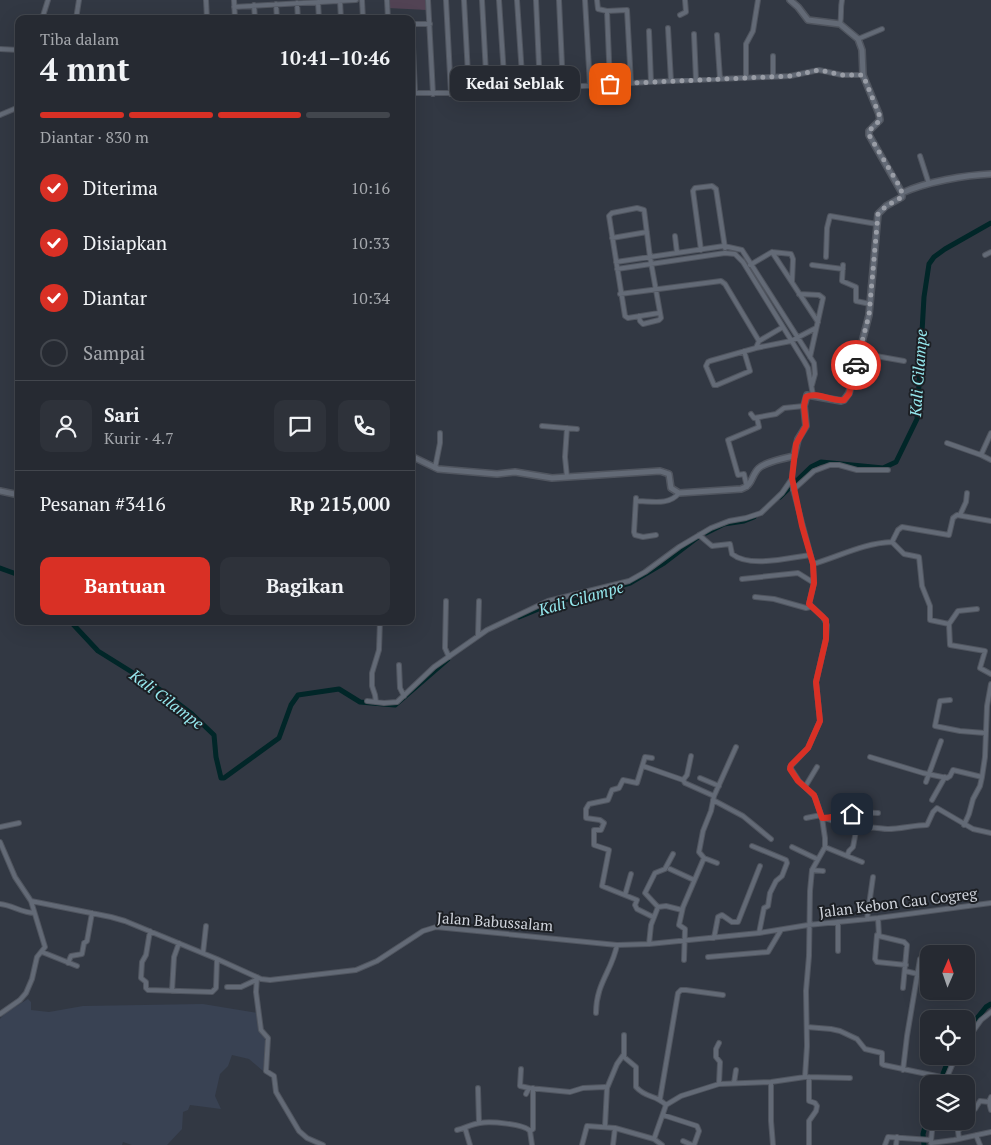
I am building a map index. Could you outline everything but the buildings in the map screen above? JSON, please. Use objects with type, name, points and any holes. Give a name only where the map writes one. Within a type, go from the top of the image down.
[{"type":"street","points":[[43,15],[48,0]]},
{"type":"street","points":[[77,15],[79,0]]},
{"type":"street","points":[[206,0],[207,15]]},
{"type":"street","points":[[234,0],[235,15]]},
{"type":"street","points":[[234,7],[356,0]]},
{"type":"street","points":[[362,0],[363,15]]},
{"type":"street","points":[[387,0],[388,15]]},
{"type":"street","points":[[428,0],[433,94]]},
{"type":"street","points":[[446,0],[451,94]]},
{"type":"street","points":[[464,0],[469,93]]},
{"type":"street","points":[[482,0],[487,92]]},
{"type":"street","points":[[499,0],[505,91]]},
{"type":"street","points":[[517,0],[523,90]]},
{"type":"street","points":[[536,0],[540,88]]},
{"type":"street","points":[[559,0],[563,87]]},
{"type":"street","points":[[585,0],[590,86]]},
{"type":"street","points":[[597,0],[598,8],[607,11],[627,10],[631,83]]},
{"type":"street","points":[[680,15],[686,12],[685,0]]},
{"type":"street","points":[[746,78],[746,44],[753,31],[758,0]]},
{"type":"street","points":[[790,0],[808,20],[840,24],[858,39],[862,50],[863,75],[880,120],[869,131],[869,135],[902,193]]},
{"type":"street","points":[[840,24],[842,0]]},
{"type":"street","points":[[340,1],[340,15]]},
{"type":"street","points":[[318,2],[319,15]]},
{"type":"street","points":[[297,3],[298,15]]},
{"type":"street","points":[[276,4],[277,15]]},
{"type":"street","points":[[254,6],[255,15]]},
{"type":"street","points":[[607,11],[610,84]]},
{"type":"street","points":[[415,24],[430,24]]},
{"type":"street","points":[[668,28],[671,81]]},
{"type":"street","points":[[858,39],[882,29]]},
{"type":"street","points":[[649,30],[651,82]]},
{"type":"street","points":[[694,34],[696,80]]},
{"type":"street","points":[[717,35],[720,80]]},
{"type":"street","points":[[0,50],[15,50]]},
{"type":"street","points":[[773,56],[773,76]]},
{"type":"street","points":[[415,93],[451,94],[610,84],[790,76],[819,70],[842,75],[863,75]]},
{"type":"street","points":[[0,115],[15,108]]},
{"type":"street","points":[[920,156],[929,184]]},
{"type":"street","points":[[755,597],[774,599],[806,608],[810,607],[814,583],[813,564],[793,490],[794,456],[798,439],[806,426],[804,406],[806,397],[813,395],[841,401],[846,399],[849,394],[866,329],[879,212],[902,197],[902,193],[913,188],[991,174]]},
{"type":"street","points":[[701,250],[693,191],[695,188],[712,186],[715,187],[725,252]]},
{"type":"street","points":[[639,316],[640,322],[643,324],[660,320],[660,312],[642,208],[612,212],[609,216],[625,316],[628,318],[660,312]]},
{"type":"street","points":[[826,257],[827,228],[830,216],[877,224]]},
{"type":"street","points":[[612,238],[647,232]]},
{"type":"street","points":[[675,236],[677,253]]},
{"type":"street","points":[[616,262],[724,246],[742,250],[815,367],[812,385],[813,395]]},
{"type":"street","points":[[617,269],[725,252],[735,254],[746,267],[792,341],[806,365],[812,385]]},
{"type":"street","points":[[746,267],[772,252],[792,255],[792,282]]},
{"type":"street","points":[[772,252],[818,322]]},
{"type":"street","points":[[985,255],[991,252]]},
{"type":"street","points":[[812,266],[843,267],[843,282],[856,287],[856,301],[870,304]]},
{"type":"street","points":[[620,294],[723,282],[759,341]]},
{"type":"street","points":[[799,294],[822,296],[823,300],[810,357]]},
{"type":"street","points":[[756,348],[759,341],[783,327]]},
{"type":"street","points":[[744,351],[750,371],[732,380],[717,385],[714,384],[708,372],[707,362],[744,351],[756,348],[792,341],[816,328]]},
{"type":"street","points":[[859,353],[904,361]]},
{"type":"street","points":[[751,414],[754,418],[757,418],[776,414],[784,408],[804,406]]},
{"type":"street","points":[[747,487],[744,474],[738,475],[728,440],[759,427],[757,418]]},
{"type":"street","points":[[542,426],[577,429]]},
{"type":"street","points":[[566,428],[565,457],[567,477]]},
{"type":"street","points":[[435,468],[440,433]]},
{"type":"street","points":[[980,455],[991,433]]},
{"type":"street","points":[[947,443],[991,460]]},
{"type":"street","points":[[415,458],[435,468],[489,474],[515,472],[546,477],[660,470],[668,473],[671,488],[679,493],[747,487],[759,468],[794,456]]},
{"type":"street","points":[[793,490],[814,471],[830,465],[839,465],[857,470],[888,470]]},
{"type":"street","points":[[367,701],[394,702],[404,696],[425,675],[487,630],[548,601],[629,581],[645,572],[670,553],[723,523],[761,513],[782,493],[792,480]]},
{"type":"street","points":[[0,491],[15,494]]},
{"type":"street","points":[[656,535],[643,537],[635,535],[636,500],[668,502],[675,499],[679,493]]},
{"type":"street","points":[[960,515],[962,506],[966,502],[967,493]]},
{"type":"street","points":[[892,542],[898,530],[902,528],[949,535],[954,516],[960,515],[991,520]]},
{"type":"street","points":[[700,536],[712,546],[730,544],[732,554],[743,559],[774,561],[810,555]]},
{"type":"street","points":[[813,564],[868,545],[892,542]]},
{"type":"street","points":[[892,542],[904,554],[919,557],[922,586],[929,604],[931,621],[950,624]]},
{"type":"street","points":[[742,579],[798,573],[814,583]]},
{"type":"street","points":[[446,601],[445,648],[449,657]]},
{"type":"street","points":[[478,636],[479,601]]},
{"type":"street","points":[[809,604],[826,620],[827,630],[822,663],[816,682],[820,721],[808,748],[790,767],[794,776],[815,797],[825,832],[825,847],[812,870],[808,925],[807,1077],[809,1101],[817,1106],[809,1121],[809,1145]]},
{"type":"street","points":[[976,609],[958,611],[950,624],[950,645],[985,651],[980,668],[991,674]]},
{"type":"street","points":[[376,702],[376,695],[372,686],[372,673],[379,650],[380,625]]},
{"type":"street","points":[[400,665],[400,688],[404,696]]},
{"type":"street","points":[[964,825],[982,777],[991,684]]},
{"type":"street","points":[[950,700],[940,701],[936,726],[960,731],[985,733]]},
{"type":"street","points":[[926,782],[941,741]]},
{"type":"street","points":[[717,863],[704,858],[699,852],[703,831],[714,798],[736,747]]},
{"type":"street","points":[[683,780],[687,774],[691,756]]},
{"type":"street","points":[[652,758],[646,757],[637,783],[623,780],[619,788],[612,789],[608,800],[590,803],[586,809],[586,818],[600,820],[604,823],[601,830],[594,830],[593,832],[594,845],[607,849],[609,852],[602,886],[636,900],[637,909],[653,917]]},
{"type":"street","points":[[870,757],[945,777],[950,776],[953,770],[982,777]]},
{"type":"street","points":[[643,766],[683,780],[685,783],[743,816],[770,839]]},
{"type":"street","points":[[805,787],[817,767]]},
{"type":"street","points":[[932,800],[945,777]]},
{"type":"street","points":[[700,778],[719,786]]},
{"type":"street","points":[[830,818],[848,829],[856,831],[866,828],[886,829],[920,824],[926,825],[932,812],[937,808],[973,830],[991,833]]},
{"type":"street","points":[[806,818],[830,818],[863,812],[878,813]]},
{"type":"street","points":[[0,827],[19,823]]},
{"type":"street","points":[[847,856],[853,847],[856,831]]},
{"type":"street","points":[[0,842],[2,853],[31,901],[46,944],[37,958],[32,979],[26,993],[20,1000],[0,1014]]},
{"type":"street","points":[[752,846],[786,860],[787,863],[782,876],[776,881],[770,893],[768,906],[764,908],[759,933]]},
{"type":"street","points":[[792,847],[817,860]]},
{"type":"street","points":[[825,847],[862,862]]},
{"type":"street","points":[[658,907],[645,893],[655,874],[666,869],[673,854]]},
{"type":"street","points":[[684,960],[685,929],[679,925],[682,910],[704,858]]},
{"type":"street","points":[[714,938],[718,916],[722,915],[732,922],[738,922],[760,866]]},
{"type":"street","points":[[670,868],[694,880]]},
{"type":"street","points":[[812,870],[823,871]]},
{"type":"street","points":[[625,895],[631,874]]},
{"type":"street","points":[[868,919],[872,877]]},
{"type":"street","name":"Jalan Babussalam","points":[[31,901],[111,917],[217,958],[257,978],[270,980],[356,970],[377,960],[423,931],[436,927],[617,945],[685,942],[808,925]]},
{"type":"street","name":"Jalan Kebon Cau Cogreg","points":[[808,925],[991,903]]},
{"type":"street","points":[[0,904],[8,904],[26,913],[34,913]]},
{"type":"street","points":[[658,907],[666,906],[682,910]]},
{"type":"street","points":[[649,944],[653,917],[658,907]]},
{"type":"street","points":[[68,963],[71,956],[82,954],[84,943],[87,941],[92,913]]},
{"type":"street","points":[[878,918],[876,962],[906,964]]},
{"type":"street","points":[[838,922],[838,951]]},
{"type":"street","points":[[203,953],[206,926]]},
{"type":"street","points":[[708,957],[768,952],[781,930]]},
{"type":"street","points":[[150,931],[146,955],[142,962],[141,978],[146,982],[147,989],[209,993],[214,991],[216,988],[217,958]]},
{"type":"street","points":[[878,935],[906,943],[903,988]]},
{"type":"street","points":[[172,991],[173,960],[179,943]]},
{"type":"street","points":[[596,1013],[598,995],[605,974],[614,959],[617,945]]},
{"type":"street","points":[[42,952],[77,966]]},
{"type":"street","points":[[903,1070],[920,959]]},
{"type":"street","points":[[905,972],[918,974]]},
{"type":"street","points":[[227,987],[241,987],[257,978]]},
{"type":"street","points":[[257,978],[256,992],[262,1030],[268,1038],[266,1071],[274,1076],[276,1092],[299,1131],[307,1138],[323,1145]]},
{"type":"street","points":[[660,1099],[678,993],[681,990],[686,990],[722,995]]},
{"type":"street","points":[[975,1028],[991,1012]]},
{"type":"street","points":[[807,1026],[831,1029],[857,1039],[865,1048],[882,1053],[882,1064],[903,1070],[936,1075]]},
{"type":"street","points":[[624,1035],[624,1054],[627,1060],[636,1067],[636,1087],[642,1094],[660,1099],[666,1105]]},
{"type":"street","points":[[719,1043],[716,1057],[720,1062],[719,1084]]},
{"type":"street","points":[[605,1126],[607,1088],[617,1064],[624,1054]]},
{"type":"street","points":[[521,1069],[520,1086],[564,1092],[588,1087],[607,1088]]},
{"type":"street","points":[[734,1083],[736,1070]]},
{"type":"street","points":[[654,1139],[666,1105],[678,1098],[719,1084],[771,1082],[807,1077],[850,1078]]},
{"type":"street","points":[[771,1082],[773,1145]]},
{"type":"street","points":[[478,1088],[478,1123]]},
{"type":"street","points":[[526,1094],[531,1088]]},
{"type":"street","points":[[531,1088],[533,1128],[530,1131],[532,1145]]},
{"type":"street","points":[[991,1097],[989,1102],[991,1110]]},
{"type":"street","points":[[975,1110],[981,1101],[989,1102]]},
{"type":"street","points":[[663,1115],[697,1126],[699,1131],[693,1145],[683,1141]]},
{"type":"street","points":[[457,1130],[478,1123],[500,1123],[525,1127],[530,1131]]},
{"type":"street","points":[[582,1145],[588,1126],[615,1128],[654,1139],[662,1145]]},
{"type":"street","points":[[465,1128],[470,1145]]},
{"type":"street","points":[[613,1145],[615,1128]]},
{"type":"street","points":[[959,1130],[959,1139]]},
{"type":"street","points":[[885,1145],[888,1137],[919,1139],[930,1142],[959,1139],[991,1132]]},
{"type":"street","points":[[976,1135],[980,1145]]},
{"type":"street","points":[[896,1145],[897,1137]]},
{"type":"shaded area","points":[[388,0],[427,0],[427,10],[388,8]]},
{"type":"shaded area","points":[[28,999],[31,1002],[31,1010],[49,1012],[83,1006],[203,1004],[258,1013],[258,1025],[266,1038],[263,1071],[249,1059],[232,1055],[228,1066],[220,1074],[215,1096],[221,1109],[190,1105],[188,1110],[183,1112],[182,1129],[167,1145],[132,1145],[123,1142],[122,1145],[0,1145],[0,1019],[5,1013]]},
{"type":"waterway","name":"Kali Cilampe","points":[[780,497],[811,467],[821,462],[883,468],[896,462],[917,419],[924,297],[929,264],[934,257],[945,249],[991,223]]},
{"type":"waterway","name":"Kali Cilampe","points":[[706,533],[724,524],[744,521],[754,517]]},
{"type":"waterway","name":"Kali Cilampe","points":[[519,617],[558,601],[585,596],[630,583],[664,563],[698,537]]},
{"type":"waterway","name":"Kali Cilampe","points":[[0,568],[15,574]]},
{"type":"waterway","name":"Kali Cilampe","points":[[74,625],[98,651],[159,689],[192,714],[214,735],[216,757],[221,778],[224,778],[279,738],[291,705],[298,695],[339,689],[360,702],[395,705],[448,659]]},
{"type":"waterway","points":[[975,1021],[986,1007],[991,1004]]},
{"type":"waterway","points":[[943,1075],[946,1065]]},
{"type":"waterway","points":[[924,1130],[924,1145]]},
{"type":"way so far","points":[[610,84],[790,76],[819,70],[842,75],[863,75],[880,120],[869,131],[869,135],[900,187],[902,197],[886,206],[878,214],[869,315],[856,365]]},
{"type":"place","name":"Kedai Seblak","points":[[610,84]]},
{"type":"route","points":[[852,814],[822,818],[814,795],[798,781],[790,769],[791,765],[808,748],[820,721],[816,682],[822,663],[827,630],[826,620],[809,604],[814,583],[813,564],[793,490],[792,478],[796,444],[807,422],[804,406],[806,397],[810,395],[839,401],[846,399],[856,365]]}]
